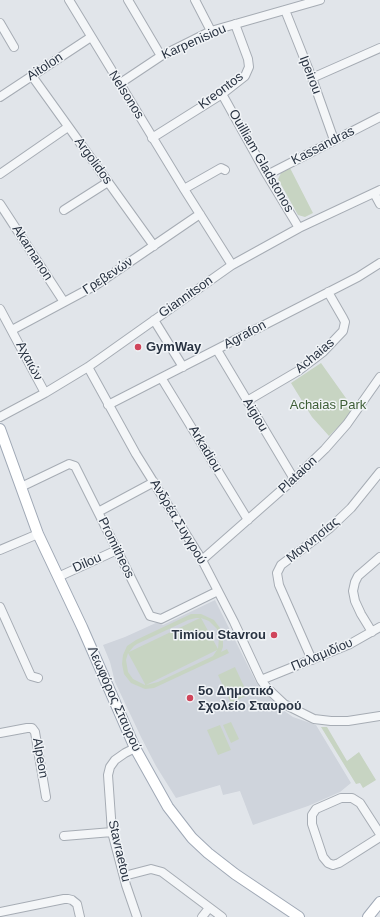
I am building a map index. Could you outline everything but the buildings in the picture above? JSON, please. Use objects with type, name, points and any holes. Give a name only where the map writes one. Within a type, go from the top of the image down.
[{"type":"main road","name":"Λεωφόρος Σταυρού","points":[[0,429],[38,534],[92,648],[135,748],[168,807],[192,838],[208,853],[235,874],[299,917]]},
{"type":"main road","points":[[368,917],[380,902]]},
{"type":"street","name":"Nelsonos","points":[[68,0],[232,265]]},
{"type":"street","points":[[128,0],[160,56]]},
{"type":"street","points":[[194,0],[211,31]]},
{"type":"street","name":"Karpenisiou","points":[[119,84],[160,56],[211,31],[320,0]]},
{"type":"street","name":"Ipeirou","points":[[285,10],[312,78],[334,140]]},
{"type":"street","points":[[0,23],[2,33],[14,47]]},
{"type":"street","name":"Kreontos","points":[[152,138],[222,94],[241,80],[248,72],[248,59],[235,24]]},
{"type":"street","name":"Aitolon","points":[[0,97],[91,37]]},
{"type":"street","points":[[312,78],[380,48]]},
{"type":"street","name":"Argolidos","points":[[32,76],[154,246]]},
{"type":"street","name":"Ouilliam Gladstonos","points":[[222,94],[267,175],[299,228]]},
{"type":"street","name":"Kassandras","points":[[267,175],[380,117]]},
{"type":"street","points":[[0,174],[68,127]]},
{"type":"street","points":[[184,189],[220,168],[225,170]]},
{"type":"street","points":[[64,210],[108,182]]},
{"type":"street","points":[[377,191],[380,204]]},
{"type":"street","name":"Giannitson","points":[[0,417],[46,393],[88,367],[232,265],[299,228],[377,191]]},
{"type":"street","name":"Akarnanon","points":[[0,204],[64,302]]},
{"type":"street","name":"Γρεβενών","points":[[12,330],[96,285],[200,214]]},
{"type":"street","name":"Agrafon","points":[[108,405],[162,379],[358,277],[380,263]]},
{"type":"street","name":"Achaias","points":[[247,401],[298,371],[323,352],[343,331],[345,322],[328,292]]},
{"type":"street","name":"Αχαιών","points":[[0,308],[46,393]]},
{"type":"street","points":[[154,320],[183,367]]},
{"type":"street","name":"Aigiou","points":[[217,350],[294,479]]},
{"type":"street","name":"Ανδρέα Συγγρού","points":[[88,367],[108,405],[202,560],[261,680],[284,704],[314,719],[348,721],[380,716]]},
{"type":"street","name":"Plataion","points":[[202,560],[294,479],[325,449],[347,424],[380,377]]},
{"type":"street","name":"Arkadiou","points":[[162,379],[248,520]]},
{"type":"street","name":"Promitheos","points":[[21,487],[69,464],[75,466],[150,616],[162,619],[218,590]]},
{"type":"street","name":"Μαγνησίας","points":[[312,660],[279,585],[277,573],[281,566],[330,528],[351,508],[380,472]]},
{"type":"street","points":[[98,512],[154,482]]},
{"type":"street","points":[[0,550],[38,534]]},
{"type":"street","name":"Dilou","points":[[58,577],[117,550]]},
{"type":"street","points":[[372,632],[355,601],[353,590],[358,576],[380,557]]},
{"type":"street","points":[[0,607],[31,676],[38,678]]},
{"type":"street","name":"Παλαμιδίου","points":[[261,680],[350,644],[380,627]]},
{"type":"street","name":"Alpeon","points":[[0,733],[27,728],[32,728],[35,732],[46,798]]},
{"type":"street","name":"Stavraetou","points":[[135,748],[121,756],[112,764],[108,779],[112,832],[124,876],[138,917]]},
{"type":"street","points":[[341,798],[352,798],[360,803],[380,835],[339,863],[333,865],[328,863],[323,857],[312,824],[312,815],[316,809],[341,798]]},
{"type":"street","points":[[64,836],[112,832]]},
{"type":"street","points":[[124,876],[152,869],[162,872],[222,917]]},
{"type":"street","points":[[0,912],[68,899],[77,904],[80,917]]},
{"type":"street","points":[[202,917],[209,908]]},
{"type":"shaded area","name":"5ο Δημοτικό Σχολείο Σταυρού","points":[[215,600],[256,682],[264,692],[280,708],[293,717],[316,725],[351,783],[340,792],[308,806],[253,825],[240,791],[223,795],[220,785],[176,798],[156,766],[141,737],[115,682],[110,662],[103,645],[158,622],[163,625]]},
{"type":"green space","points":[[290,168],[313,213],[305,217],[298,215],[278,179],[281,173]]},
{"type":"green space","name":"Achaias Park","points":[[321,363],[353,408],[343,422],[329,436],[312,417],[291,383]]},
{"type":"green space","points":[[191,614],[201,614],[214,620],[220,628],[223,637],[223,647],[221,652],[227,649],[229,653],[154,688],[145,689],[131,683],[124,674],[122,664],[123,655],[127,646],[136,640]],"holes":[[[200,618],[129,652],[137,644],[188,620]],[[201,618],[209,621],[217,629],[219,638],[218,649]],[[217,650],[213,656],[209,658],[158,682],[146,685]],[[128,653],[145,685],[133,679],[128,672],[126,660]]]},
{"type":"green space","points":[[235,667],[248,695],[231,703],[218,675]]},
{"type":"green space","points":[[231,722],[239,739],[231,743],[223,725]]},
{"type":"green space","points":[[220,725],[231,750],[218,755],[207,730]]},
{"type":"green space","points":[[321,727],[327,727],[347,761],[359,752],[376,780],[363,788],[360,783],[356,784]]},
{"type":"place","name":"GymWay","points":[[138,347]]},
{"type":"place","name":"Timiou Stavrou","points":[[274,635]]},
{"type":"place","name":"5ο Δημοτικό Σχολείο Σταυρού","points":[[190,698]]}]
